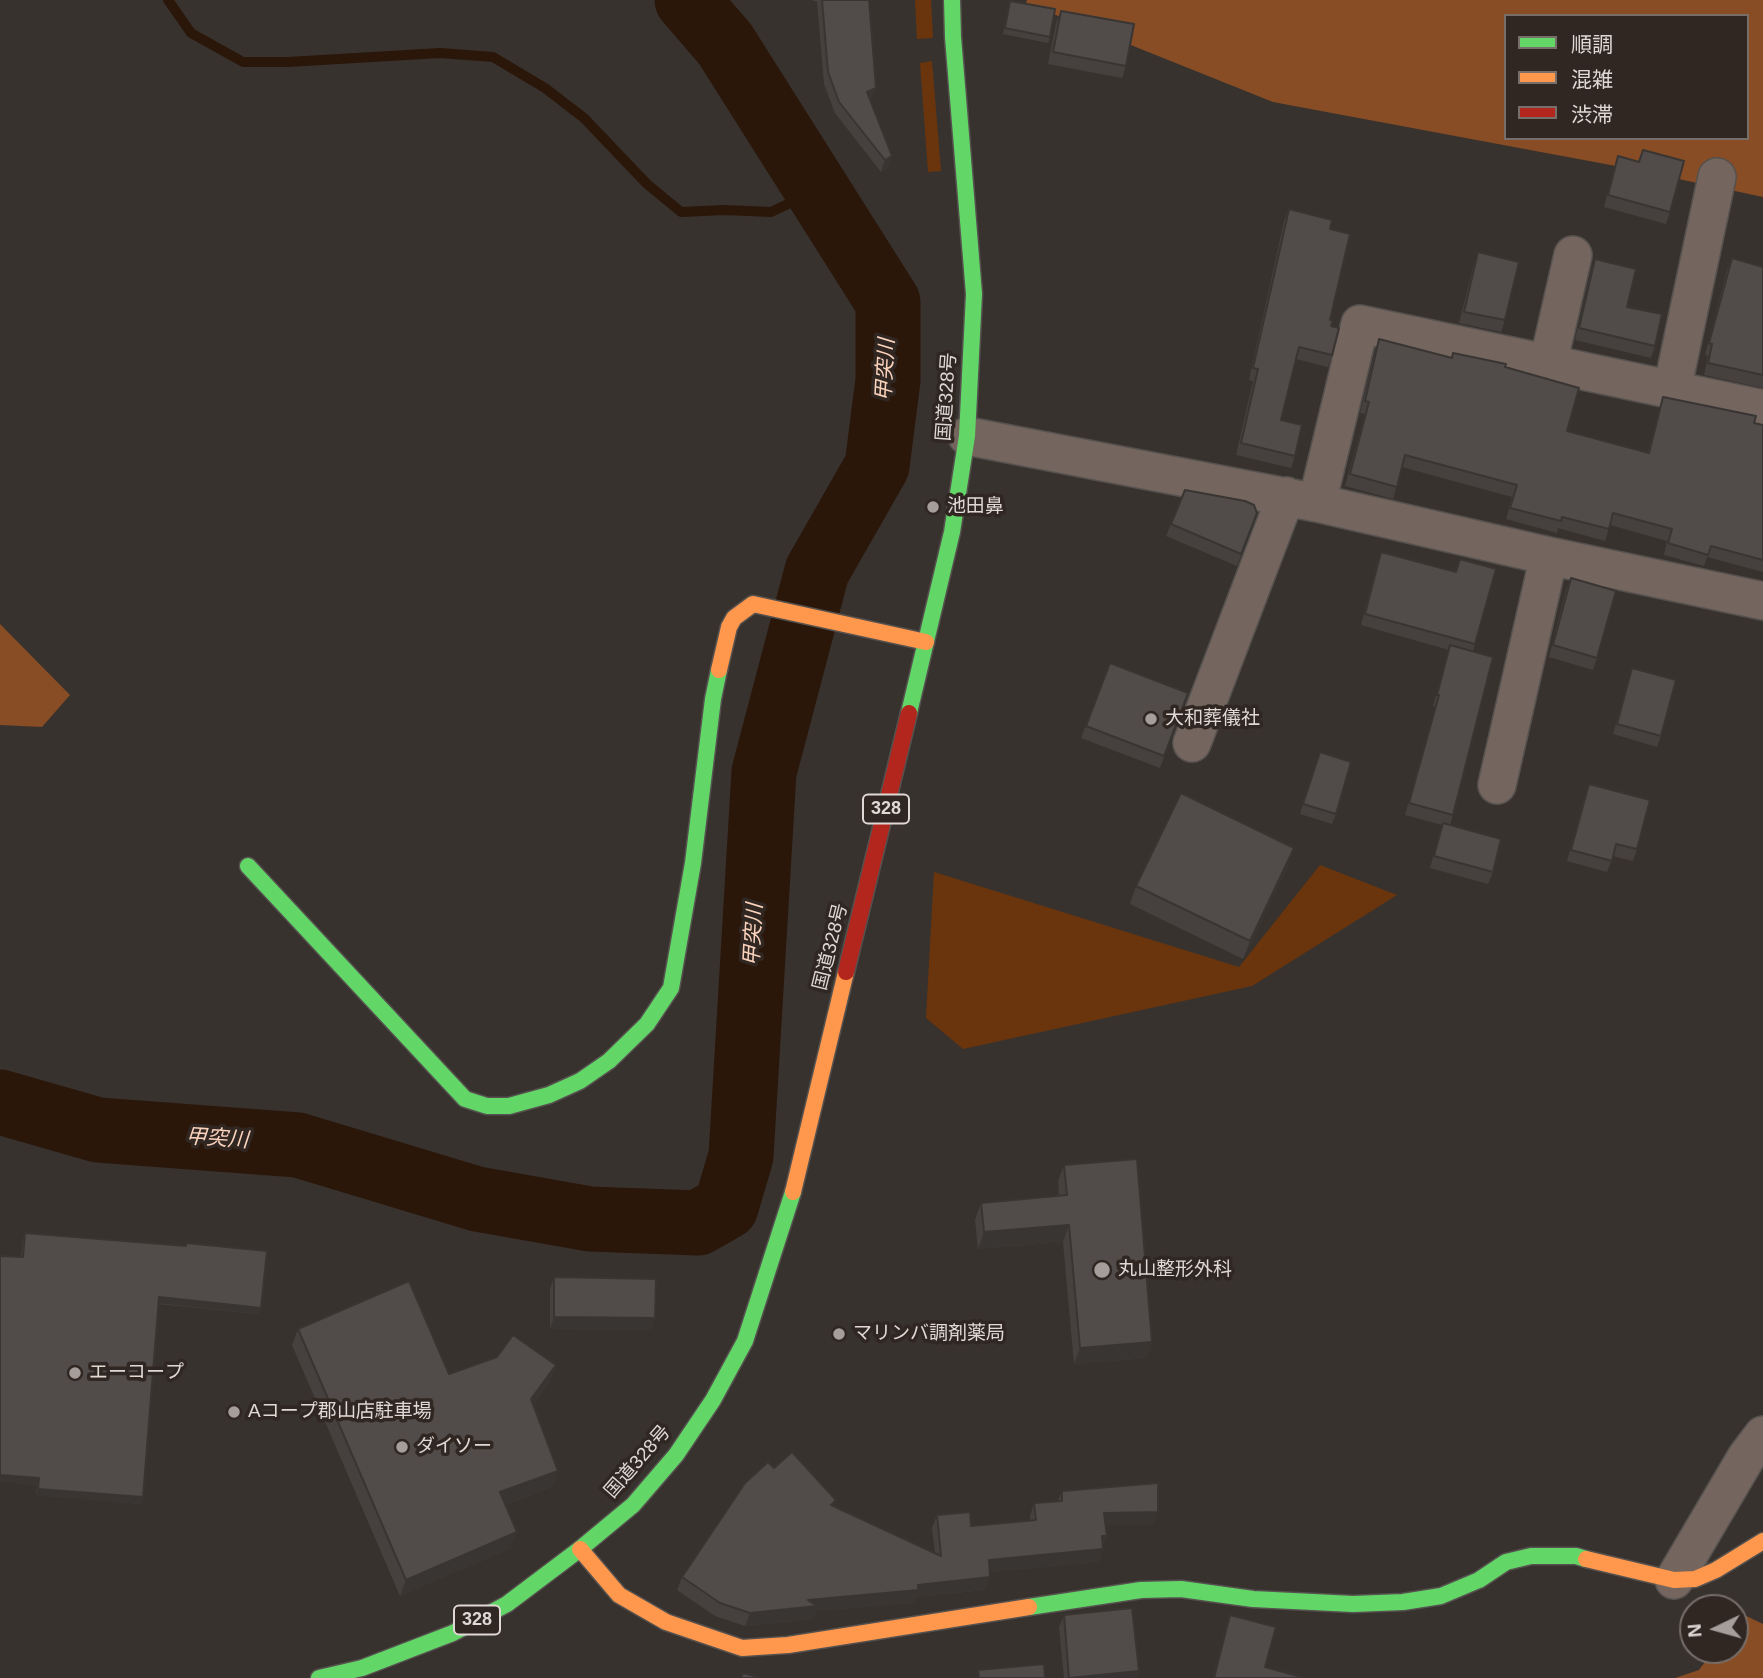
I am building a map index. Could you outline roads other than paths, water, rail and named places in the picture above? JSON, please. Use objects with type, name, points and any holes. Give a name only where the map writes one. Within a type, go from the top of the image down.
[{"type":"main road","name":"国道328号","points":[[319,1678],[362,1668],[453,1633],[507,1604],[580,1549],[633,1505],[676,1455],[713,1400],[745,1341],[792,1197],[952,532],[967,436],[974,294],[952,0]]},
{"type":"main road","points":[[248,866],[393,1024],[466,1098],[487,1105],[509,1106],[549,1095],[580,1081],[609,1061],[647,1024],[671,988],[693,863],[713,699],[729,627],[734,618],[753,604],[926,642]]},
{"type":"main road","points":[[580,1549],[619,1595],[666,1622],[743,1648],[788,1645],[1141,1590],[1181,1589],[1253,1599],[1353,1604],[1403,1602],[1441,1596],[1479,1580],[1506,1562],[1531,1556],[1576,1556],[1674,1580],[1695,1579],[1716,1570],[1763,1541]]},
{"type":"street","points":[[1672,390],[1717,177]]},
{"type":"street","points":[[1548,364],[1573,255]]},
{"type":"street","points":[[1192,743],[1302,500],[1360,324],[1763,409]]},
{"type":"street","points":[[967,436],[1302,500],[1763,601]]},
{"type":"street","points":[[1497,785],[1549,556]]},
{"type":"street","points":[[1674,1580],[1747,1456],[1763,1435]]},
{"type":"waterway","points":[[168,0],[191,33],[243,62],[440,53],[493,57],[545,88],[584,118],[647,184],[681,212],[771,212],[818,190]]},
{"type":"waterway","name":"甲突川","points":[[0,1102],[98,1130],[298,1145],[477,1199],[590,1219],[698,1223],[726,1207],[741,1156],[764,772],[817,571],[877,466],[888,380],[888,302],[725,44],[687,0]]},
{"type":"place","name":"池田鼻","points":[[933,507]]},
{"type":"place","name":"大和葬儀社","points":[[1151,719]]},
{"type":"place","name":"丸山整形外科","points":[[1102,1270]]},
{"type":"place","name":"マリンバ調剤薬局","points":[[839,1334]]},
{"type":"place","name":"エーコープ","points":[[75,1373]]},
{"type":"place","name":"Aコープ郡山店駐車場","points":[[234,1412]]},
{"type":"place","name":"ダイソー","points":[[402,1447]]}]
